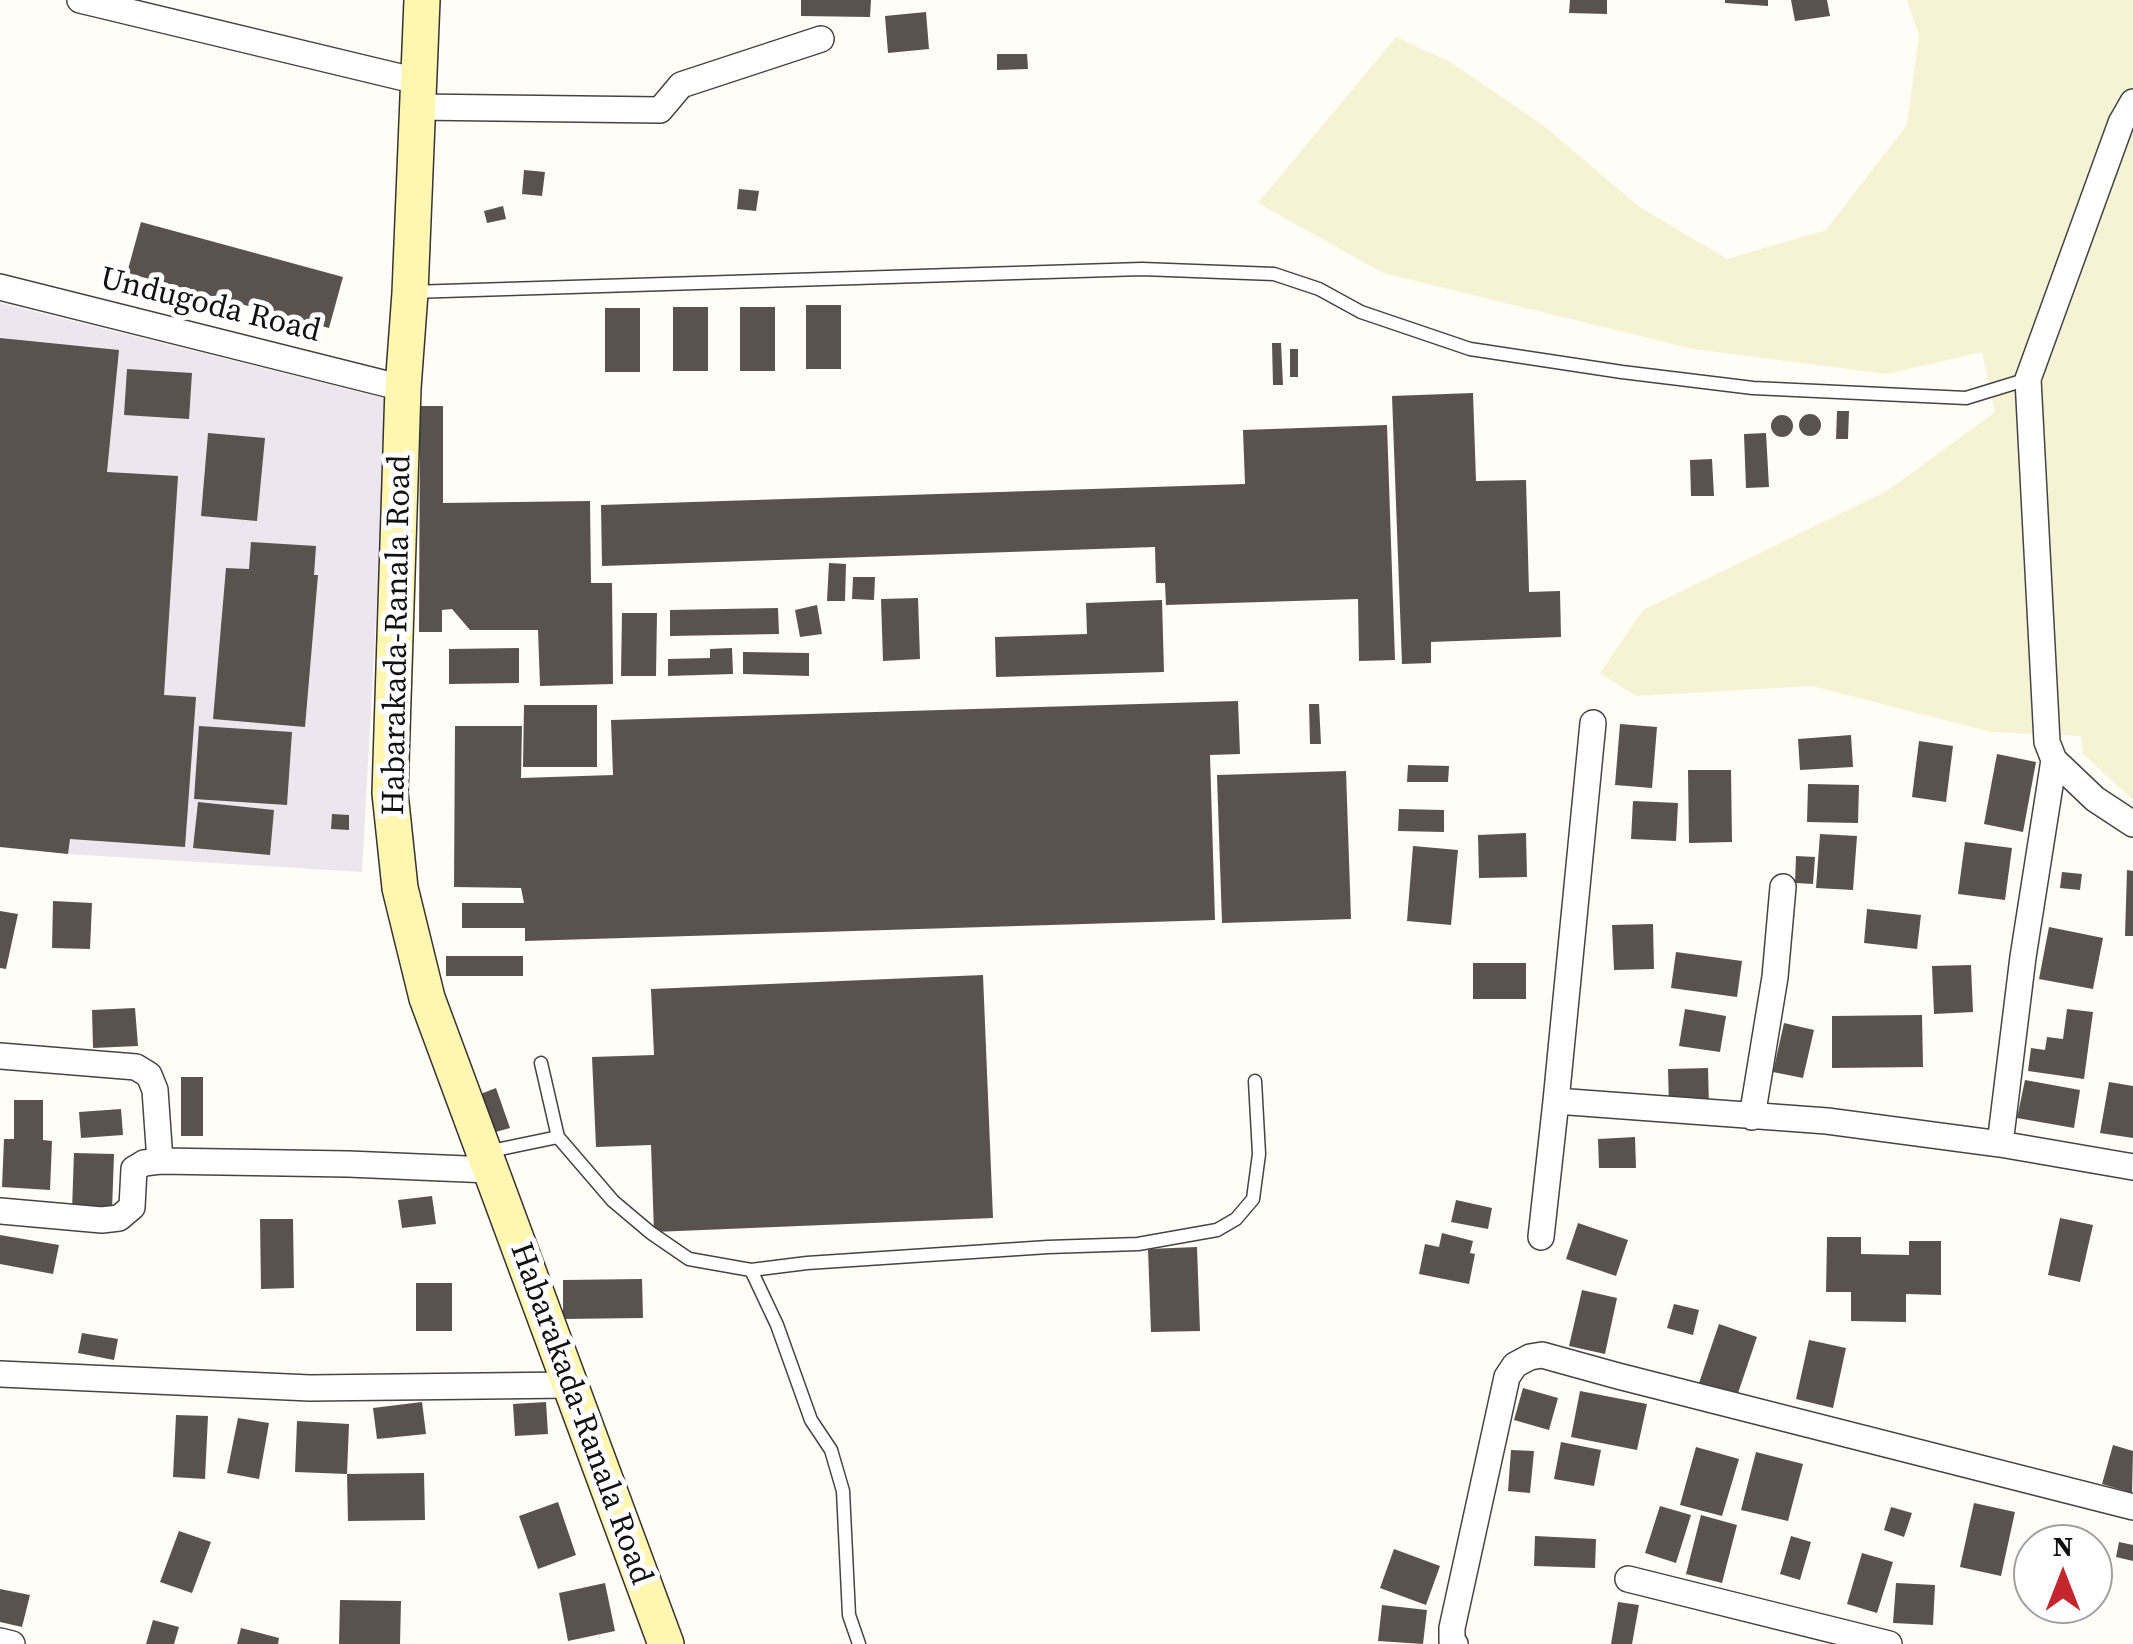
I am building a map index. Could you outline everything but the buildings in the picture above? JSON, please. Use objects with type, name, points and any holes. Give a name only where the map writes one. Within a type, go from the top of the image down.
[{"type":"main road","name":"Habarakada-Ranala Road","points":[[422,0],[403,388],[390,793],[400,888],[428,998],[666,1644]]},
{"type":"street","points":[[80,0],[416,94],[660,110],[680,85],[821,39]]},
{"type":"street","points":[[2000,1144],[2023,958],[2054,760],[2048,742],[2028,380],[2121,123],[2133,102]]},
{"type":"street","name":"Undugoda Road","points":[[0,286],[403,388]]},
{"type":"street","points":[[1541,1237],[1592,723]]},
{"type":"street","points":[[2054,760],[2096,799],[2133,824]]},
{"type":"street","points":[[1752,1117],[1775,977],[1783,887]]},
{"type":"street","points":[[0,1056],[136,1067],[149,1075],[155,1090],[160,1161]]},
{"type":"street","points":[[1556,1101],[1827,1121],[2133,1167]]},
{"type":"street","points":[[0,1212],[120,1218],[132,1207],[134,1169],[144,1162],[486,1161]]},
{"type":"street","points":[[1455,1644],[1452,1628],[1508,1378],[1516,1365],[1530,1357],[1542,1355],[2133,1507]]},
{"type":"street","points":[[0,1374],[310,1388],[570,1386]]},
{"type":"street","points":[[1628,1579],[1889,1644]]},
{"type":"street","points":[[0,1641],[12,1644]]},
{"type":"lane","points":[[410,292],[1142,269],[1274,274],[1319,289],[1361,312],[1470,349],[1622,372],[1753,388],[1966,398],[2028,380]]},
{"type":"lane","points":[[541,1063],[558,1137],[613,1201],[690,1259],[752,1270],[1048,1247],[1138,1244],[1217,1230],[1236,1219],[1252,1199],[1259,1154],[1255,1081]]},
{"type":"lane","points":[[486,1161],[558,1137]]},
{"type":"lane","points":[[752,1270],[777,1325],[811,1420],[831,1450],[843,1492],[849,1615],[859,1644]]},
{"type":"shaded area","points":[[1907,0],[2133,0],[2133,800],[2083,754],[2081,736],[1991,732],[1812,686],[1636,696],[1600,673],[1643,610],[1887,491],[1995,412],[1982,352],[1887,374],[1693,349],[1383,273],[1258,203],[1396,37],[1450,62],[1543,125],[1638,206],[1727,259],[1826,230],[1907,125],[1919,35]]},
{"type":"shaded area","points":[[0,303],[388,399],[362,872],[68,854],[0,846]]}]
